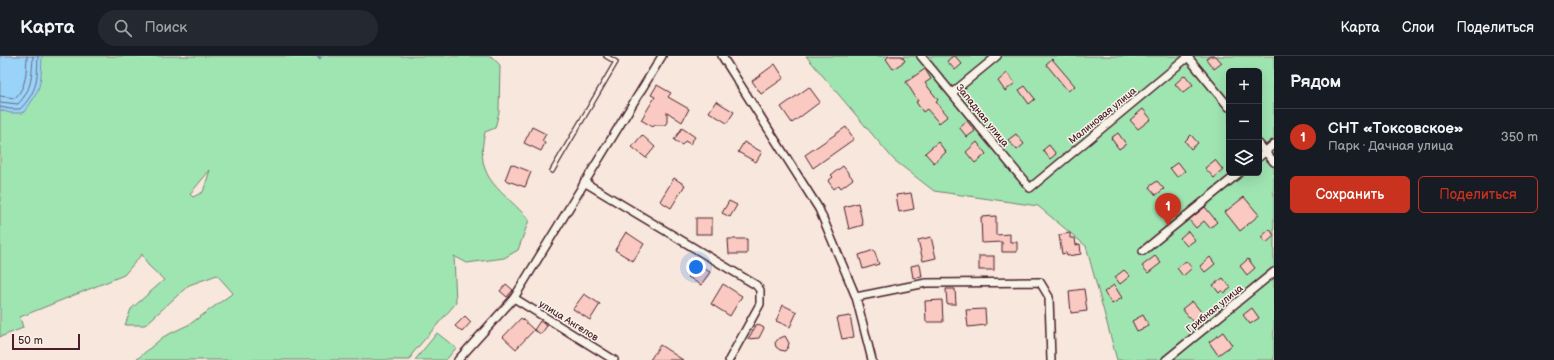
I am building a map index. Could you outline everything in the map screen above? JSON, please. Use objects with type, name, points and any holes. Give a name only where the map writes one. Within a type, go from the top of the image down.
[{"type":"street","points":[[458,360],[514,298],[662,56]]},
{"type":"street","points":[[722,56],[819,209],[856,297],[872,360]]},
{"type":"street","name":"Западная улица","points":[[921,56],[1030,188]]},
{"type":"street","points":[[952,93],[997,56]]},
{"type":"street","points":[[1187,57],[1226,104]]},
{"type":"street","name":"Малиновая улица","points":[[1030,188],[1187,57]]},
{"type":"street","points":[[1262,155],[1274,144]]},
{"type":"street","points":[[1262,147],[1274,162]]},
{"type":"street","points":[[1143,252],[1235,176]]},
{"type":"street","points":[[584,182],[756,285],[760,290],[760,304],[728,360]]},
{"type":"street","name":"Грибная улица","points":[[1166,360],[1274,272]]},
{"type":"street","points":[[856,297],[926,283],[1040,282],[1049,297],[1051,360]]},
{"type":"street","name":"улица Ангелов","points":[[514,298],[614,360]]},
{"type":"lane","points":[[552,171],[616,62],[606,56]]},
{"type":"green space","points":[[0,56],[491,56],[500,65],[499,112],[495,128],[485,132],[482,149],[483,162],[493,183],[529,220],[518,250],[504,258],[467,263],[454,256],[456,303],[412,354],[410,360],[136,360],[163,337],[190,324],[233,293],[217,275],[189,285],[145,325],[125,325],[131,309],[164,280],[148,265],[142,254],[124,275],[20,317],[23,328],[0,337]],"holes":[[[210,170],[203,192],[193,197],[190,194]]]},
{"type":"green space","points":[[806,56],[1274,56],[1274,360],[1117,360],[1086,246],[1038,206],[934,191],[894,160]]},
{"type":"green space","points":[[437,333],[456,348],[446,360],[415,360]]},
{"type":"water","points":[[0,56],[42,56],[41,74],[37,93],[23,113],[10,113],[0,110]]},
{"type":"building","points":[[889,56],[902,56],[905,61],[893,69],[886,59]]},
{"type":"building","points":[[955,56],[962,64],[955,70],[947,61]]},
{"type":"building","points":[[1210,56],[1216,56],[1222,63],[1214,69],[1206,59]]},
{"type":"building","points":[[1052,59],[1075,86],[1068,91],[1046,64]]},
{"type":"building","points":[[775,64],[784,78],[761,94],[752,81]]},
{"type":"building","points":[[925,69],[931,79],[925,83],[938,100],[936,102],[948,116],[939,123],[927,109],[923,112],[906,82]]},
{"type":"building","points":[[1007,73],[1015,83],[1005,91],[998,81]]},
{"type":"building","points":[[1185,75],[1193,85],[1183,93],[1175,84]]},
{"type":"building","points":[[657,85],[671,93],[668,97],[689,109],[682,122],[667,112],[667,122],[665,125],[655,125],[653,127],[641,120],[655,97],[651,95]]},
{"type":"building","points":[[1025,86],[1035,99],[1029,104],[1019,90]]},
{"type":"building","points":[[809,87],[820,102],[792,123],[781,107]]},
{"type":"building","points":[[716,101],[734,112],[727,123],[709,112]]},
{"type":"building","points":[[1143,109],[1151,119],[1138,129],[1130,120]]},
{"type":"building","points":[[967,121],[975,131],[967,137],[959,127]]},
{"type":"building","points":[[532,127],[546,134],[542,141],[545,143],[541,151],[524,143]]},
{"type":"building","points":[[846,127],[854,139],[813,168],[805,155]]},
{"type":"building","points":[[682,128],[695,137],[690,144],[685,141],[682,145],[674,140]]},
{"type":"building","points":[[1118,133],[1126,144],[1119,149],[1111,138]]},
{"type":"building","points":[[1016,134],[1024,144],[1017,150],[1008,140]]},
{"type":"building","points":[[642,135],[655,147],[646,158],[632,147]]},
{"type":"building","points":[[1191,135],[1198,143],[1191,149],[1185,141]]},
{"type":"building","points":[[744,142],[762,152],[756,162],[738,152]]},
{"type":"building","points":[[938,142],[946,152],[934,163],[925,153]]},
{"type":"building","points":[[977,142],[986,154],[975,163],[966,152]]},
{"type":"building","points":[[1049,145],[1056,154],[1050,159],[1043,150]]},
{"type":"building","points":[[1215,160],[1223,170],[1214,178],[1205,168]]},
{"type":"building","points":[[1178,162],[1185,171],[1177,177],[1170,168]]},
{"type":"building","points":[[511,164],[531,172],[525,187],[505,180]]},
{"type":"building","points":[[843,166],[853,179],[841,188],[839,185],[834,189],[828,181],[833,177],[831,175]]},
{"type":"building","points":[[674,178],[685,185],[671,208],[660,201]]},
{"type":"building","points":[[1157,181],[1164,189],[1156,195],[1149,187]]},
{"type":"building","points":[[911,193],[914,209],[899,212],[896,195]]},
{"type":"building","points":[[1244,197],[1259,215],[1240,231],[1225,212]]},
{"type":"building","points":[[729,201],[737,205],[730,217],[722,213]]},
{"type":"building","points":[[858,203],[863,225],[849,229],[844,207]]},
{"type":"building","points":[[1205,207],[1217,222],[1210,228],[1204,221],[1196,228],[1189,220]]},
{"type":"building","points":[[996,216],[996,235],[1010,234],[1010,242],[1017,242],[1017,252],[1002,252],[1002,242],[982,243],[981,217]]},
{"type":"building","points":[[696,218],[712,218],[712,234],[696,234]]},
{"type":"building","points":[[1270,229],[1274,236],[1266,243],[1261,237]]},
{"type":"building","points":[[1188,231],[1195,240],[1187,246],[1180,238]]},
{"type":"building","points":[[626,232],[644,244],[633,261],[615,250]]},
{"type":"building","points":[[1070,233],[1070,238],[1075,238],[1076,245],[1080,244],[1081,254],[1067,256],[1066,253],[1062,254],[1059,235]]},
{"type":"building","points":[[931,237],[936,258],[923,261],[918,240]]},
{"type":"building","points":[[728,239],[747,239],[747,254],[729,254]]},
{"type":"building","points":[[874,250],[879,264],[863,269],[859,255]]},
{"type":"building","points":[[979,256],[994,256],[994,270],[979,270]]},
{"type":"building","points":[[1155,256],[1161,263],[1148,273],[1142,266]]},
{"type":"building","points":[[1210,257],[1215,264],[1205,272],[1200,266]]},
{"type":"building","points":[[1248,259],[1255,268],[1247,275],[1240,266]]},
{"type":"building","points":[[1186,261],[1192,268],[1183,276],[1177,268]]},
{"type":"building","points":[[696,264],[710,272],[701,285],[688,277]]},
{"type":"building","points":[[920,264],[922,277],[913,278],[911,266]]},
{"type":"building","points":[[1124,270],[1130,276],[1120,284],[1115,277]]},
{"type":"building","points":[[1223,278],[1231,288],[1224,293],[1222,290],[1219,293],[1213,285]]},
{"type":"building","points":[[506,284],[513,290],[507,297],[500,291]]},
{"type":"building","points":[[723,284],[742,296],[730,316],[711,304]]},
{"type":"building","points":[[1114,285],[1122,298],[1112,304],[1104,292]]},
{"type":"building","points":[[946,289],[955,289],[956,304],[947,304]]},
{"type":"building","points":[[1084,289],[1087,311],[1071,313],[1069,291]]},
{"type":"building","points":[[584,294],[600,304],[590,320],[573,309]]},
{"type":"building","points":[[942,300],[943,322],[926,322],[925,301]]},
{"type":"building","points":[[1192,301],[1203,314],[1193,322],[1182,309]]},
{"type":"building","points":[[783,305],[797,312],[790,327],[776,321]]},
{"type":"building","points":[[1252,308],[1259,318],[1250,324],[1243,315]]},
{"type":"building","points":[[985,309],[986,325],[968,327],[966,310]]},
{"type":"building","points":[[1143,315],[1149,326],[1137,331],[1132,321]]},
{"type":"building","points":[[465,316],[471,322],[462,332],[455,326]]},
{"type":"building","points":[[850,316],[854,337],[842,339],[837,318]]},
{"type":"building","points":[[521,318],[534,330],[516,349],[503,337]]},
{"type":"building","points":[[540,321],[547,326],[541,334],[534,330]]},
{"type":"building","points":[[757,324],[764,328],[759,338],[748,339]]},
{"type":"building","points":[[1223,332],[1232,345],[1218,355],[1209,342]]},
{"type":"building","points":[[785,336],[789,343],[785,351],[776,347],[775,343],[778,339]]},
{"type":"building","points":[[660,345],[683,360],[650,360]]},
{"type":"place","name":"СНТ «Токсовское»","points":[[1168,226]]}]
